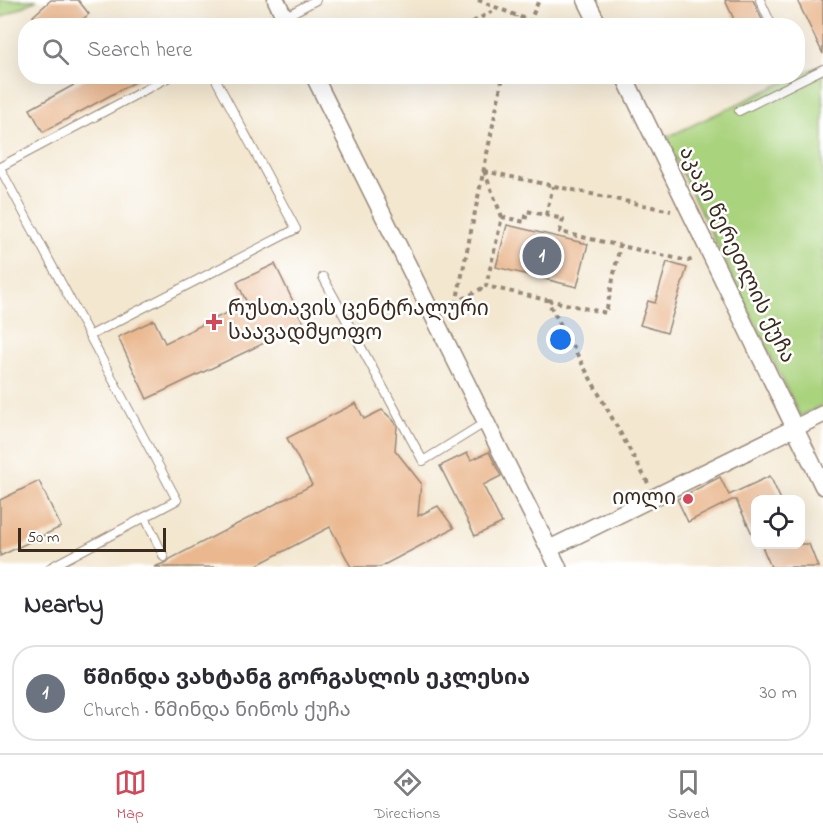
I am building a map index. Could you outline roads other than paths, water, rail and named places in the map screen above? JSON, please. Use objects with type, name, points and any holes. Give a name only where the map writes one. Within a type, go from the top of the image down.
[{"type":"street","points":[[276,0],[285,18]]},
{"type":"street","points":[[586,0],[595,18]]},
{"type":"street","points":[[318,84],[558,567]]},
{"type":"street","name":"აკაკი წერეთლის ქუჩა","points":[[628,84],[823,486]]},
{"type":"street","points":[[549,549],[823,414]]},
{"type":"lane","points":[[290,18],[316,0]]},
{"type":"lane","points":[[760,0],[768,18]]},
{"type":"lane","points":[[805,76],[823,69]]},
{"type":"lane","points":[[51,567],[177,500],[0,168],[156,84]]},
{"type":"lane","points":[[89,336],[296,229],[218,84]]},
{"type":"lane","points":[[739,111],[787,84]]},
{"type":"lane","points":[[323,277],[423,461],[486,422]]},
{"type":"lane","points":[[145,517],[164,557]]},
{"type":"place","name":"წმინდა ვახტანგ გორგასლის ეკლესია","points":[[542,256]]},
{"type":"place","name":"რუსთავის ცენტრალური საავადმყოფო","points":[[214,322]]},
{"type":"place","name":"იოლი","points":[[688,499]]}]
